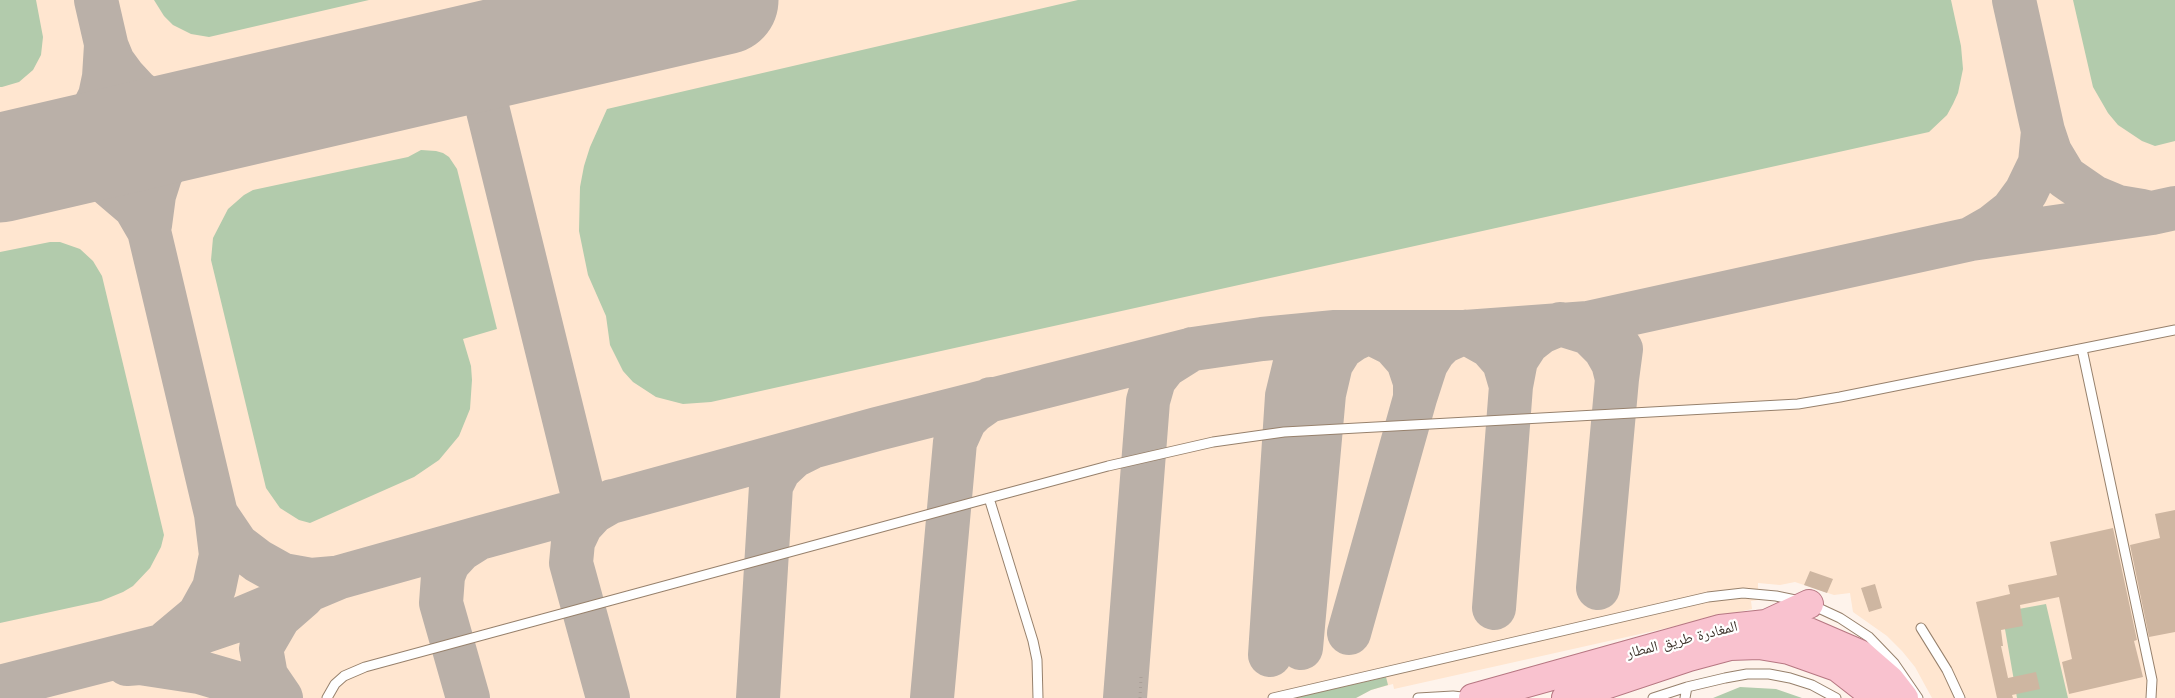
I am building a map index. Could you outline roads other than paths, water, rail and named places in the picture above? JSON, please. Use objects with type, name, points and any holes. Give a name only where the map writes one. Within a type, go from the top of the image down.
[{"type":"main road","points":[[1766,624],[1809,604]]},
{"type":"main road","name":"المغادرة طريق المطار","points":[[1473,698],[1720,629],[1766,624],[1809,632],[1860,654],[1890,680],[1904,698]]},
{"type":"main road","points":[[1566,698],[1689,657],[1730,646],[1759,645],[1789,650],[1838,667],[1877,698]]},
{"type":"lane","points":[[327,698],[335,684],[344,676],[365,667],[989,498],[1178,449],[1249,436],[1284,432],[1798,404],[2175,330]]},
{"type":"lane","points":[[2082,348],[2152,680],[2151,698]]},
{"type":"lane","points":[[989,498],[1033,641],[1038,670],[1038,698]]},
{"type":"lane","points":[[1272,698],[1727,594],[1758,594],[1809,604],[1840,618],[1869,638],[1894,663],[1918,698]]},
{"type":"lane","points":[[1921,628],[1947,670],[1960,698]]},
{"type":"lane","points":[[1653,698],[1686,687],[1747,674],[1769,674],[1790,678],[1812,685],[1836,698]]},
{"type":"lane","points":[[1685,698],[1686,687]]},
{"type":"lane","points":[[1418,698],[1447,696],[1473,698]]}]
